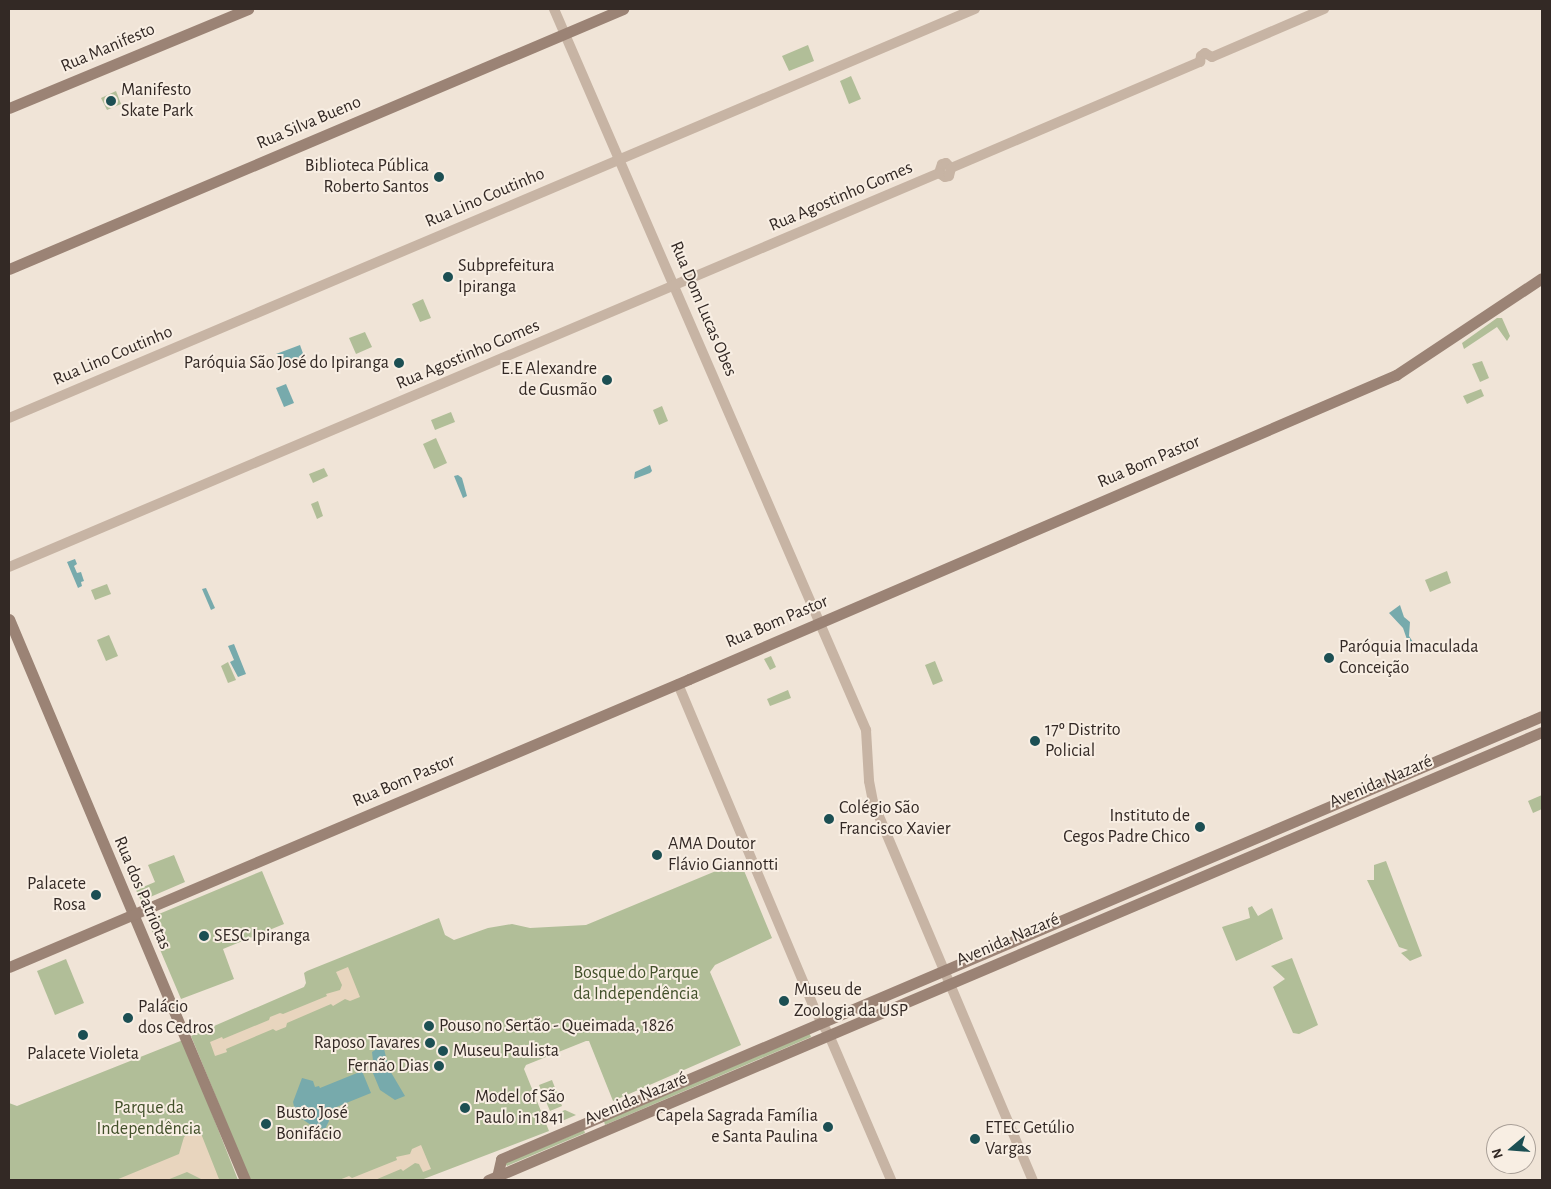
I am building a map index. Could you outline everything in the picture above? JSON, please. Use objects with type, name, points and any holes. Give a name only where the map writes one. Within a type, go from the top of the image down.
[{"type":"main road","name":"Rua Manifesto","points":[[9,108],[248,9]]},
{"type":"main road","name":"Rua Silva Bueno","points":[[10,265],[623,9]]},
{"type":"main road","name":"Rua Bom Pastor","points":[[9,967],[678,684],[1396,375],[1542,278]]},
{"type":"main road","name":"Rua dos Patriotas","points":[[9,619],[245,1180]]},
{"type":"main road","name":"Avenida Nazaré","points":[[493,1178],[501,1159],[1542,716]]},
{"type":"main road","name":"Avenida Nazaré","points":[[493,1178],[1542,732]]},
{"type":"street","name":"Rua Dom Lucas Obes","points":[[554,9],[675,284],[866,730],[869,781],[873,802],[1033,1180]]},
{"type":"street","name":"Rua Lino Coutinho","points":[[9,418],[618,158],[975,9]]},
{"type":"street","name":"Rua Agostinho Gomes","points":[[9,567],[939,173],[942,164],[946,164],[951,168],[1200,62],[1206,66],[1210,65],[1213,62],[1212,57],[1324,9]]},
{"type":"street","points":[[678,684],[891,1180]]},
{"type":"green space","points":[[808,45],[814,61],[789,71],[782,56]]},
{"type":"green space","points":[[851,76],[861,99],[849,104],[840,81]]},
{"type":"green space","name":"Manifesto Skate Park","points":[[116,91],[121,104],[107,110],[101,98]]},
{"type":"green space","points":[[423,299],[431,318],[420,322],[412,304]]},
{"type":"green space","points":[[1497,318],[1502,318],[1510,336],[1507,341],[1497,327],[1464,349],[1462,343]]},
{"type":"green space","points":[[365,332],[372,347],[356,354],[349,338]]},
{"type":"green space","points":[[1482,361],[1489,378],[1480,382],[1472,364]]},
{"type":"green space","points":[[1481,389],[1484,396],[1467,404],[1463,396]]},
{"type":"green space","points":[[662,406],[668,421],[659,425],[653,410]]},
{"type":"green space","points":[[451,412],[455,422],[435,430],[431,420]]},
{"type":"green space","points":[[436,438],[447,463],[434,469],[423,444]]},
{"type":"green space","points":[[324,468],[328,476],[313,483],[309,474]]},
{"type":"green space","points":[[318,501],[323,516],[317,519],[311,504]]},
{"type":"green space","points":[[1447,571],[1451,583],[1430,592],[1425,580]]},
{"type":"green space","points":[[107,584],[111,594],[95,600],[91,590]]},
{"type":"green space","points":[[109,635],[118,656],[106,661],[97,640]]},
{"type":"green space","points":[[771,656],[776,667],[770,670],[764,659]]},
{"type":"green space","points":[[935,661],[943,681],[933,685],[925,665]]},
{"type":"green space","points":[[228,662],[236,680],[228,683],[221,666]]},
{"type":"green space","points":[[788,690],[791,698],[770,706],[767,699]]},
{"type":"green space","points":[[1542,795],[1542,809],[1533,813],[1528,801]]},
{"type":"green space","points":[[174,855],[185,882],[141,901],[136,890],[155,882],[148,865]]},
{"type":"green space","name":"Parque da Independência","points":[[740,861],[772,938],[715,965],[710,972],[741,1045],[613,1101],[589,1041],[526,1065],[524,1069],[549,1131],[421,1180],[250,1180],[191,1036],[304,987],[306,983],[304,973],[307,971],[439,918],[445,935],[454,940],[488,928],[512,924],[530,928],[586,925]]},
{"type":"green space","points":[[1386,861],[1422,956],[1410,961],[1401,953],[1408,950],[1399,947],[1367,880],[1374,880],[1374,865]]},
{"type":"green space","name":"SESC Ipiranga","points":[[262,871],[284,924],[223,949],[234,979],[181,999],[147,919]]},
{"type":"green space","points":[[1252,906],[1258,916],[1272,908],[1283,939],[1236,961],[1222,927],[1250,918],[1248,908]]},
{"type":"green space","points":[[1292,958],[1318,1025],[1299,1034],[1293,1033],[1273,987],[1285,979],[1271,966]]},
{"type":"green space","points":[[66,959],[84,1003],[55,1015],[37,971]]},
{"type":"green space","points":[[809,1032],[811,1037],[605,1125],[604,1121],[788,1043]]},
{"type":"green space","name":"Parque da Independência","points":[[183,1040],[238,1180],[9,1180],[9,1103],[17,1106]]},
{"type":"green space","points":[[552,1080],[562,1106],[550,1111],[539,1085]]},
{"type":"green space","points":[[565,1110],[576,1115],[555,1124],[552,1115]]},
{"type":"green space","points":[[584,1130],[585,1133],[507,1166],[505,1163]]},
{"type":"shaded area","points":[[348,967],[360,997],[350,1001],[345,999],[333,1006],[331,1004],[287,1023],[286,1027],[276,1031],[273,1029],[226,1049],[227,1052],[215,1056],[210,1042],[222,1037],[223,1039],[269,1020],[270,1017],[280,1013],[283,1014],[327,996],[326,994],[340,990],[342,985],[336,972]]},
{"type":"shaded area","points":[[198,1126],[219,1179],[203,1180],[187,1172],[167,1180],[116,1180],[179,1154],[184,1137]]},
{"type":"shaded area","points":[[421,1145],[431,1169],[423,1172],[419,1164],[415,1163],[403,1171],[401,1169],[375,1180],[339,1180],[349,1176],[352,1178],[397,1160],[396,1157],[410,1154],[412,1149]]},
{"type":"water","points":[[300,345],[305,359],[282,368],[276,354]]},
{"type":"water","points":[[286,384],[294,403],[284,407],[276,388]]},
{"type":"water","points":[[650,465],[652,471],[650,473],[634,479],[635,472]]},
{"type":"water","points":[[458,475],[462,478],[467,496],[463,498],[454,476]]},
{"type":"water","points":[[75,559],[77,564],[74,566],[77,573],[81,572],[84,581],[81,582],[82,586],[78,588],[67,562]]},
{"type":"water","points":[[206,588],[215,608],[211,610],[202,589]]},
{"type":"water","points":[[1400,605],[1404,617],[1410,622],[1409,636],[1415,645],[1415,650],[1411,651],[1403,628],[1389,613]]},
{"type":"water","points":[[234,644],[246,674],[238,677],[230,662],[234,660],[228,646]]},
{"type":"water","points":[[383,1045],[389,1069],[405,1096],[395,1100],[380,1090],[370,1066],[373,1061],[372,1052]]},
{"type":"water","points":[[362,1071],[371,1093],[329,1110],[330,1113],[327,1115],[329,1121],[325,1129],[314,1127],[296,1115],[293,1102],[302,1078],[313,1081],[315,1087],[319,1086],[320,1088]]},
{"type":"place","name":"Manifesto Skate Park","points":[[111,101]]},
{"type":"place","name":"Biblioteca Pública Roberto Santos","points":[[439,177]]},
{"type":"place","name":"Subprefeitura Ipiranga","points":[[448,277]]},
{"type":"place","name":"Paróquia São José do Ipiranga","points":[[399,363]]},
{"type":"place","name":"E.E Alexandre de Gusmão","points":[[607,380]]},
{"type":"place","name":"Paróquia Imaculada Conceição","points":[[1329,658]]},
{"type":"place","name":"17º Distrito Policial","points":[[1035,741]]},
{"type":"place","name":"Colégio São Francisco Xavier","points":[[829,819]]},
{"type":"place","name":"Instituto de Cegos Padre Chico","points":[[1200,827]]},
{"type":"place","name":"AMA Doutor Flávio Giannotti","points":[[657,855]]},
{"type":"place","name":"Palacete Rosa","points":[[96,895]]},
{"type":"place","name":"SESC Ipiranga","points":[[204,936]]},
{"type":"place","name":"Museu de Zoologia da USP","points":[[784,1001]]},
{"type":"place","name":"Palácio dos Cedros","points":[[128,1018]]},
{"type":"place","name":"Pouso no Sertão - Queimada, 1826","points":[[429,1026]]},
{"type":"place","name":"Palacete Violeta","points":[[83,1035]]},
{"type":"place","name":"Raposo Tavares","points":[[430,1043]]},
{"type":"place","name":"Museu Paulista","points":[[443,1051]]},
{"type":"place","name":"Fernão Dias","points":[[439,1066]]},
{"type":"place","name":"Model of São Paulo in 1841","points":[[465,1108]]},
{"type":"place","name":"Busto José Bonifácio","points":[[266,1124]]},
{"type":"place","name":"Capela Sagrada Família e Santa Paulina","points":[[828,1127]]},
{"type":"place","name":"ETEC Getúlio Vargas","points":[[975,1139]]},
{"type":"park label","name":"Bosque do Parque da Independência","points":[[636,984]]}]
